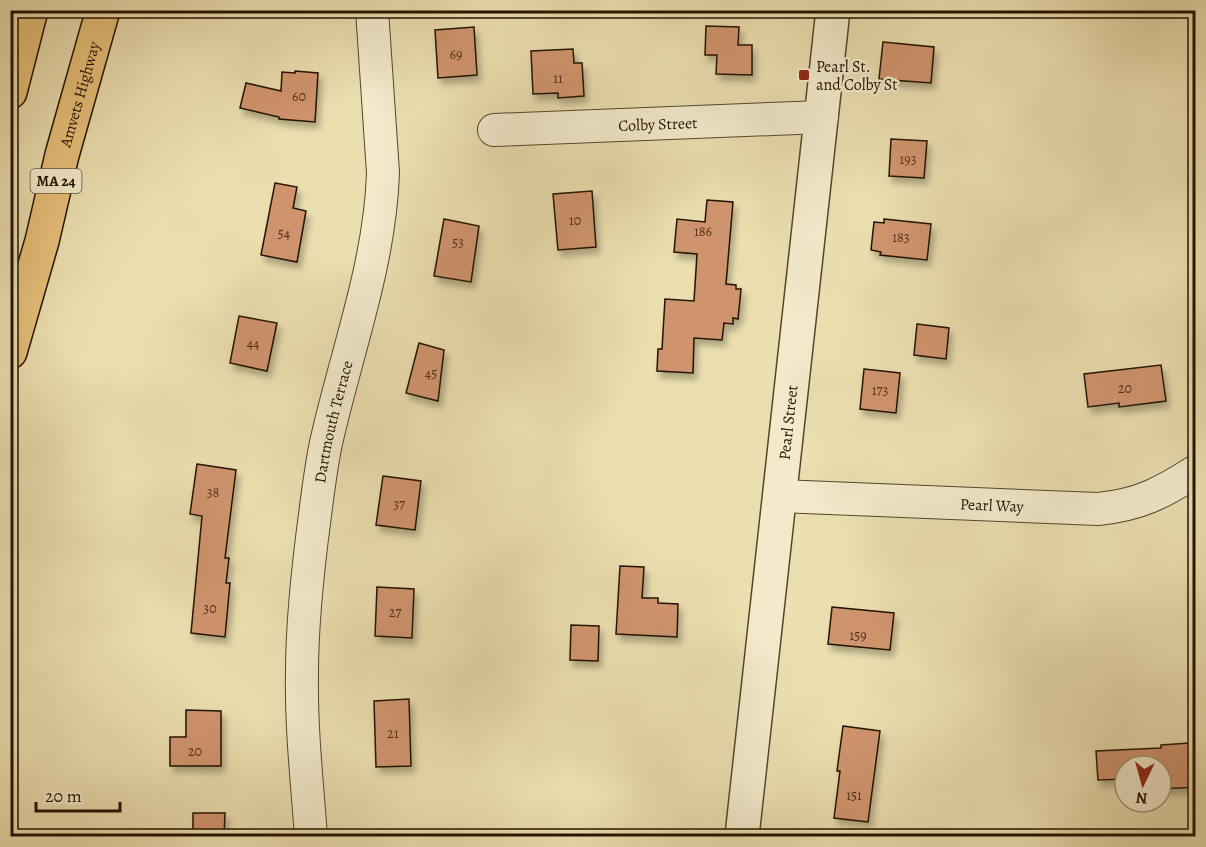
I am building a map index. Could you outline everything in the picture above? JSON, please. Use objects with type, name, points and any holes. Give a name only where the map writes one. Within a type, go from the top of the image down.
[{"type":"highway","points":[[10,92],[31,10]]},
{"type":"highway","name":"Amvets Highway","points":[[10,352],[42,241],[62,155],[104,10]]},
{"type":"street","name":"Dartmouth Terrace","points":[[311,837],[304,752],[302,674],[310,553],[326,444],[367,285],[382,199],[383,172],[372,10]]},
{"type":"street","name":"Pearl Street","points":[[742,837],[833,10]]},
{"type":"street","name":"Colby Street","points":[[494,130],[822,117]]},
{"type":"street","name":"Pearl Way","points":[[780,496],[1098,509],[1145,500],[1168,489],[1196,471]]},
{"type":"building","points":[[706,26],[739,27],[738,45],[752,45],[752,75],[716,74],[717,55],[705,55]]},
{"type":"building","points":[[474,27],[477,75],[438,78],[435,30]]},
{"type":"building","points":[[883,42],[934,47],[931,83],[879,79]]},
{"type":"building","points":[[573,49],[574,63],[582,63],[584,96],[558,98],[558,93],[533,94],[531,51]]},
{"type":"building","points":[[295,71],[318,73],[315,122],[279,119],[279,117],[240,108],[246,83],[281,91],[282,72],[295,73]]},
{"type":"building","points":[[891,139],[927,141],[924,178],[889,176]]},
{"type":"building","points":[[275,183],[297,187],[293,208],[306,211],[297,262],[261,255]]},
{"type":"building","points":[[592,191],[596,247],[558,250],[553,194]]},
{"type":"building","points":[[707,200],[733,202],[726,284],[736,285],[736,289],[741,289],[738,319],[733,318],[733,324],[724,323],[722,340],[694,338],[693,373],[657,371],[658,349],[662,349],[665,299],[694,301],[697,254],[674,252],[677,219],[705,222]]},
{"type":"building","points":[[444,219],[479,226],[471,282],[434,276]]},
{"type":"building","points":[[884,219],[931,224],[927,260],[880,255],[881,252],[871,250],[874,222],[884,223]]},
{"type":"building","points":[[239,316],[277,323],[267,371],[230,363]]},
{"type":"building","points":[[917,324],[949,328],[946,359],[914,355]]},
{"type":"building","points":[[419,343],[444,350],[438,401],[406,393]]},
{"type":"building","points":[[1161,365],[1166,401],[1119,407],[1119,403],[1088,407],[1084,374]]},
{"type":"building","points":[[864,369],[900,373],[896,413],[860,409]]},
{"type":"building","points":[[197,464],[236,470],[225,558],[229,558],[226,583],[230,583],[225,637],[191,633],[202,516],[190,514]]},
{"type":"building","points":[[383,476],[421,481],[415,530],[376,525]]},
{"type":"building","points":[[620,566],[644,567],[642,598],[658,598],[658,603],[678,604],[677,637],[616,634]]},
{"type":"building","points":[[377,587],[414,589],[412,638],[375,636]]},
{"type":"building","points":[[832,607],[894,613],[890,650],[828,644]]},
{"type":"building","points":[[571,625],[599,626],[598,661],[570,660]]},
{"type":"building","points":[[409,699],[411,766],[376,767],[374,701]]},
{"type":"building","points":[[186,710],[221,711],[221,766],[170,766],[170,737],[186,737]]},
{"type":"building","points":[[843,726],[880,731],[868,822],[834,818]]},
{"type":"building","points":[[1189,743],[1190,755],[1194,755],[1196,787],[1173,788],[1173,754],[1113,754],[1113,779],[1098,780],[1096,751],[1161,748],[1161,745]]},
{"type":"building","points":[[193,813],[225,813],[224,837],[193,837]]},
{"type":"place","name":"Pearl St. and Colby St","points":[[804,75]]}]
